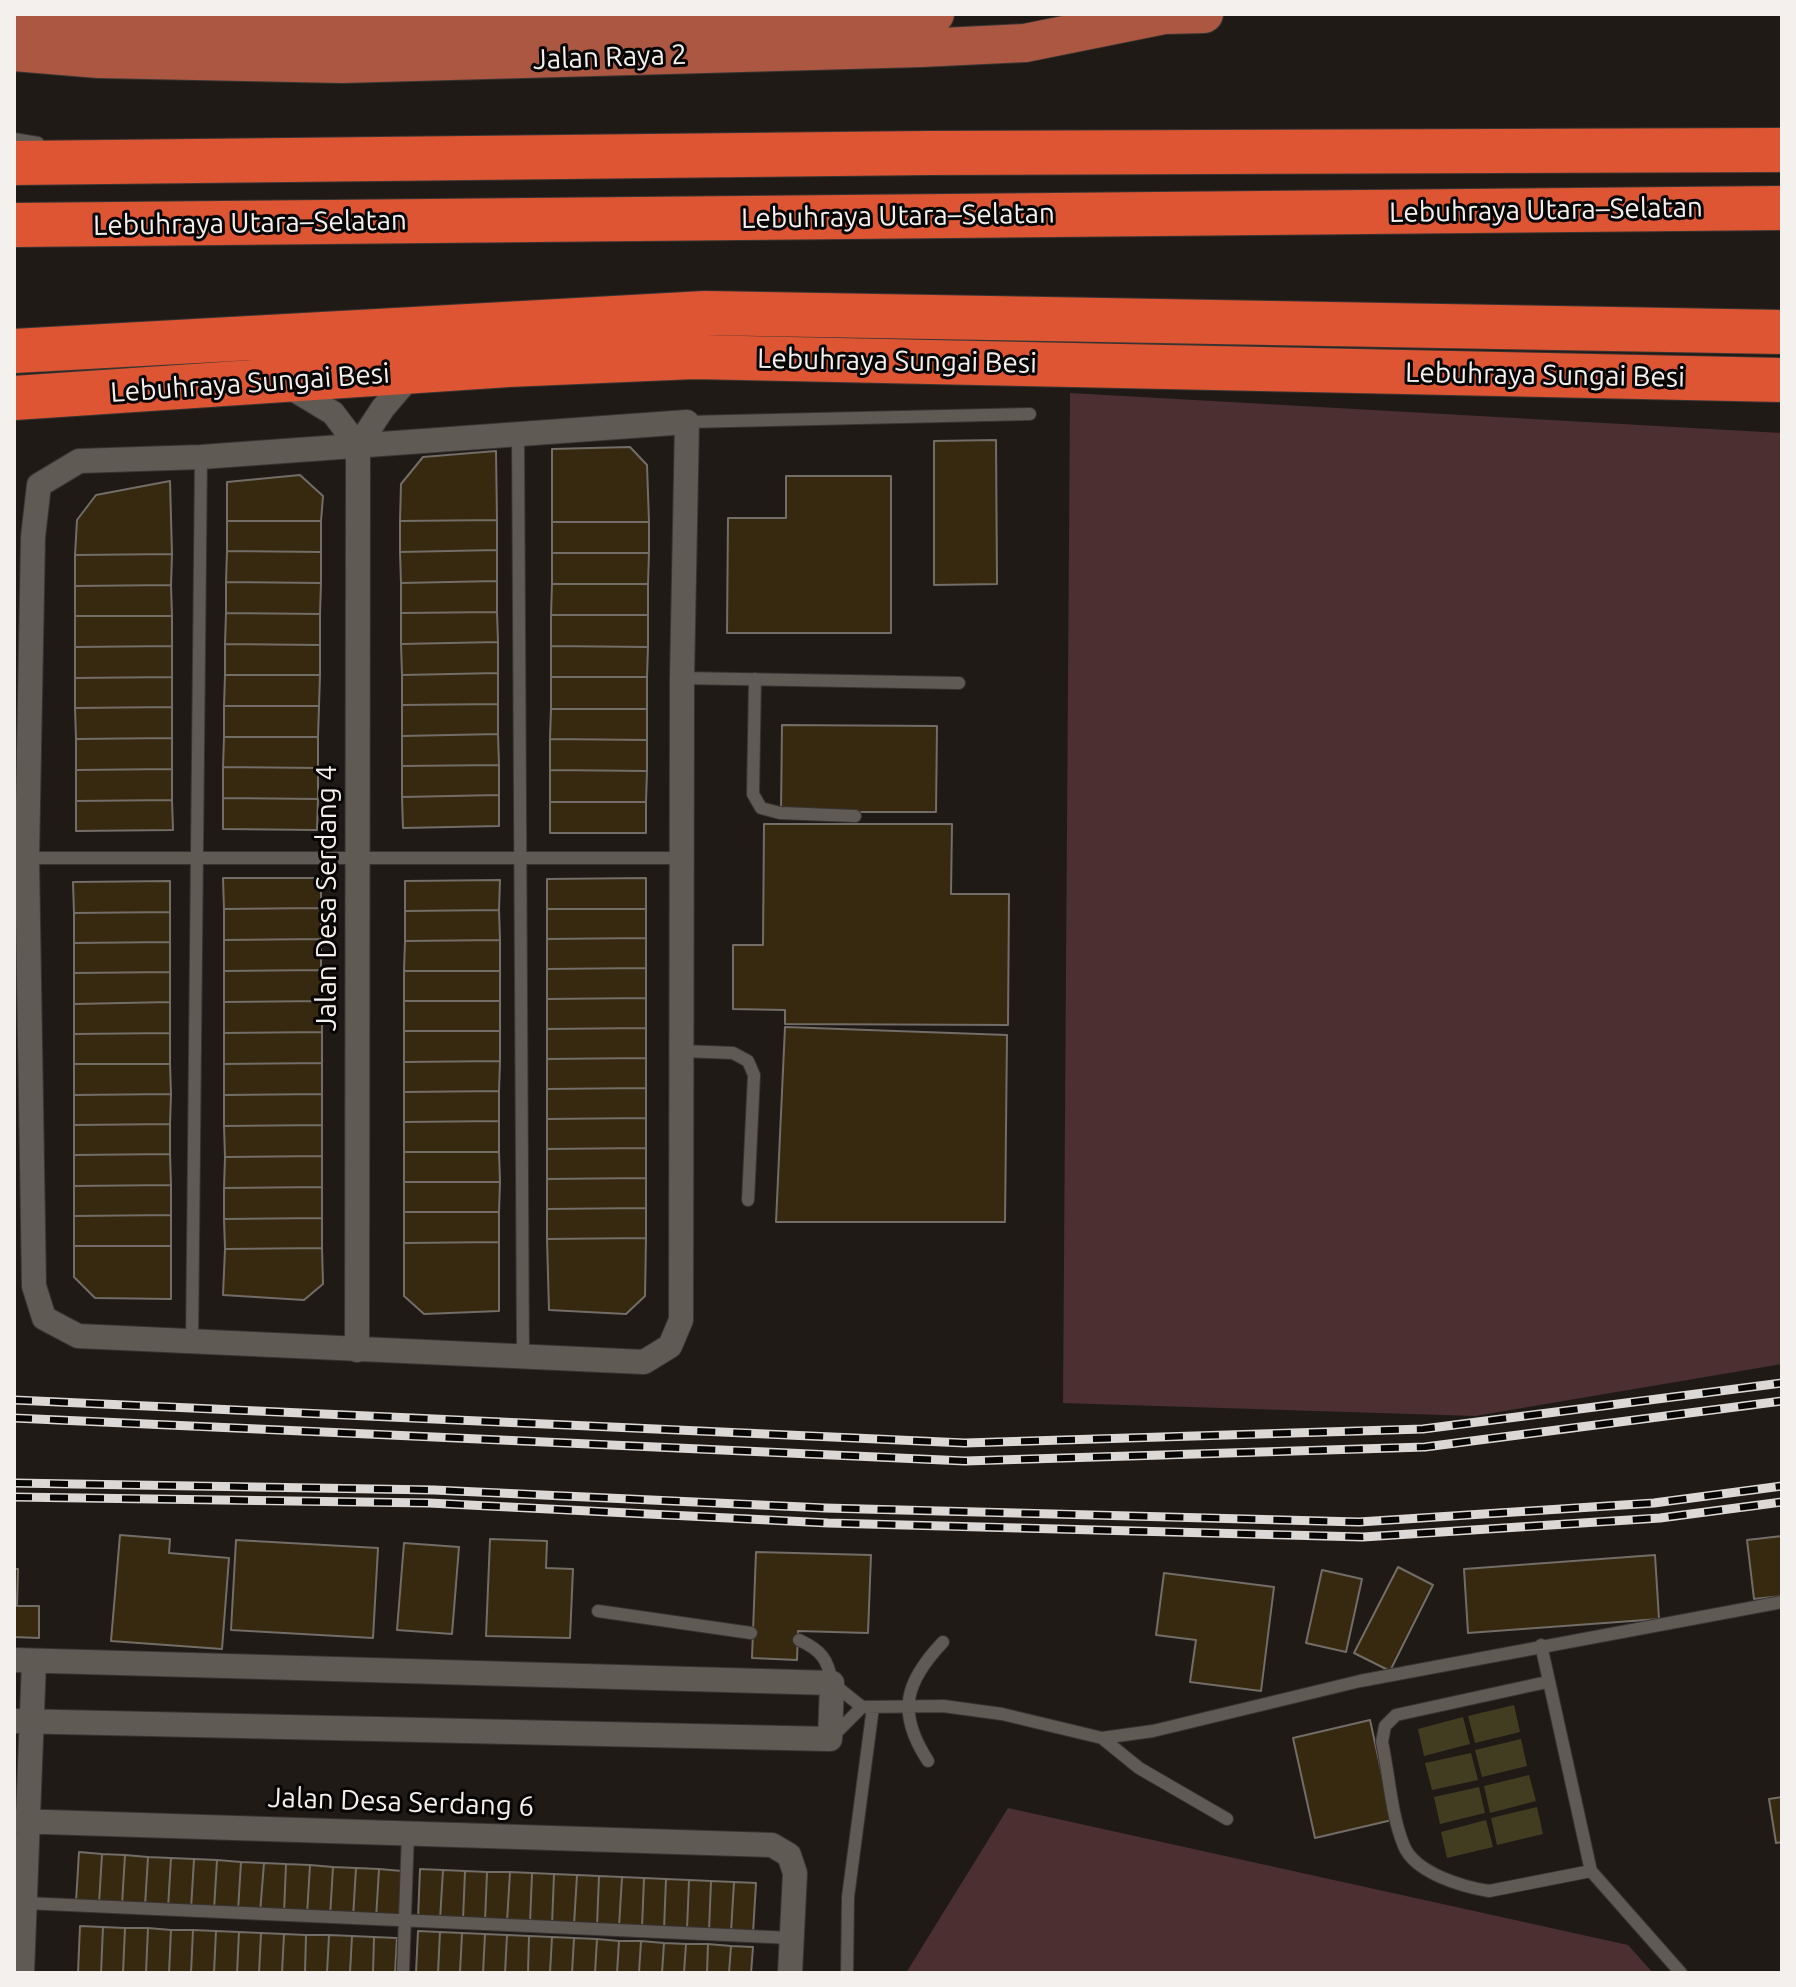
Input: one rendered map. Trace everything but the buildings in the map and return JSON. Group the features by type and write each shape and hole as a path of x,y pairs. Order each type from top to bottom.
{"highway":[{"name":"Lebuhraya Utara–Selatan","path":"14,163 927,153 1782,150"},
{"name":"Lebuhraya Utara–Selatan","path":"14,225 1782,208"},
{"name":"Lebuhraya Sungai Besi","path":"14,351 705,313 1782,332"},
{"name":"Lebuhraya Sungai Besi","path":"14,398 277,379 694,357 1782,380"}],"main road":[{"name":"Jalan Raya 2","path":"807,30 935,14"},
{"name":"Jalan Raya 2","path":"14,16 341,31 652,34 807,30 1025,43 1164,15 1204,14"},
{"name":"Jalan Raya 2","path":"14,52 193,63 342,64 652,34"}],"street":[{"path":"358,446 383,408 413,373"},
{"path":"277,379 333,413 358,446"},
{"path":"687,422 682,678 681,1320 670,1346 644,1362 78,1336 44,1318 34,1286 27,858 20,787 33,537 39,485 79,461 201,457 518,433 687,422"},
{"name":"Jalan Desa Serdang 4","path":"357,1350 358,446"},
{"path":"22,1973 25,1903 23,1827 23,1722 24,1661 832,1683 830,1739 23,1722"},
{"name":"Jalan Desa Serdang 6","path":"23,1827 408,1832 772,1845 789,1855 795,1873 792,1938"},
{"path":"790,1973 792,1938"}],"lane":[{"path":"14,139 135,162"},
{"path":"687,422 1030,414"},
{"path":"518,433 523,1357"},
{"path":"192,1343 201,457"},
{"path":"682,678 959,683"},
{"path":"755,679 753,794 761,808 780,813 855,816"},
{"path":"27,858 682,858"},
{"path":"683,1051 733,1053 748,1061 754,1075 748,1200"},
{"path":"830,1739 867,1707 909,1704 1002,1714 1102,1738 1153,1731 1360,1681 1782,1602"},
{"path":"598,1611 751,1633"},
{"path":"799,1640 819,1649 829,1665 832,1683 867,1707"},
{"path":"928,1761 914,1741 909,1704 912,1681 943,1642"},
{"path":"1541,1645 1591,1871 1681,1973"},
{"path":"1547,1682 1396,1715 1385,1726 1382,1742 1404,1846 1426,1869 1473,1888 1489,1891 1591,1871"},
{"path":"847,1973 848,1897 867,1707"},
{"path":"1102,1738 1139,1768 1227,1819"},
{"path":"403,1973 408,1832"},
{"path":"25,1903 792,1938"}],"shaded area":[{"path":"1070,393 1782,433 1782,1364 1475,1416 1063,1403"},
{"path":"1514,1705 1520,1732 1475,1743 1468,1716"},
{"path":"1463,1717 1470,1744 1424,1756 1418,1729"},
{"path":"1521,1739 1527,1766 1482,1777 1475,1750"},
{"path":"1471,1753 1478,1780 1432,1790 1425,1763"},
{"path":"1529,1775 1536,1801 1490,1813 1484,1786"},
{"path":"1479,1787 1485,1813 1440,1824 1434,1797"},
{"path":"1537,1807 1543,1834 1497,1845 1491,1818"},
{"path":"1008,1808 1628,1945 1653,1973 906,1973"},
{"path":"1486,1820 1493,1847 1447,1858 1441,1832"}],"railway":[{"path":"14,1400 965,1443 1423,1429 1782,1383"},
{"path":"14,1418 965,1461 1425,1447 1782,1401"},
{"path":"14,1483 434,1490 825,1508 1359,1522 1654,1503 1782,1486"},
{"path":"14,1497 429,1503 828,1523 1363,1537 1660,1518 1782,1502"}]}
